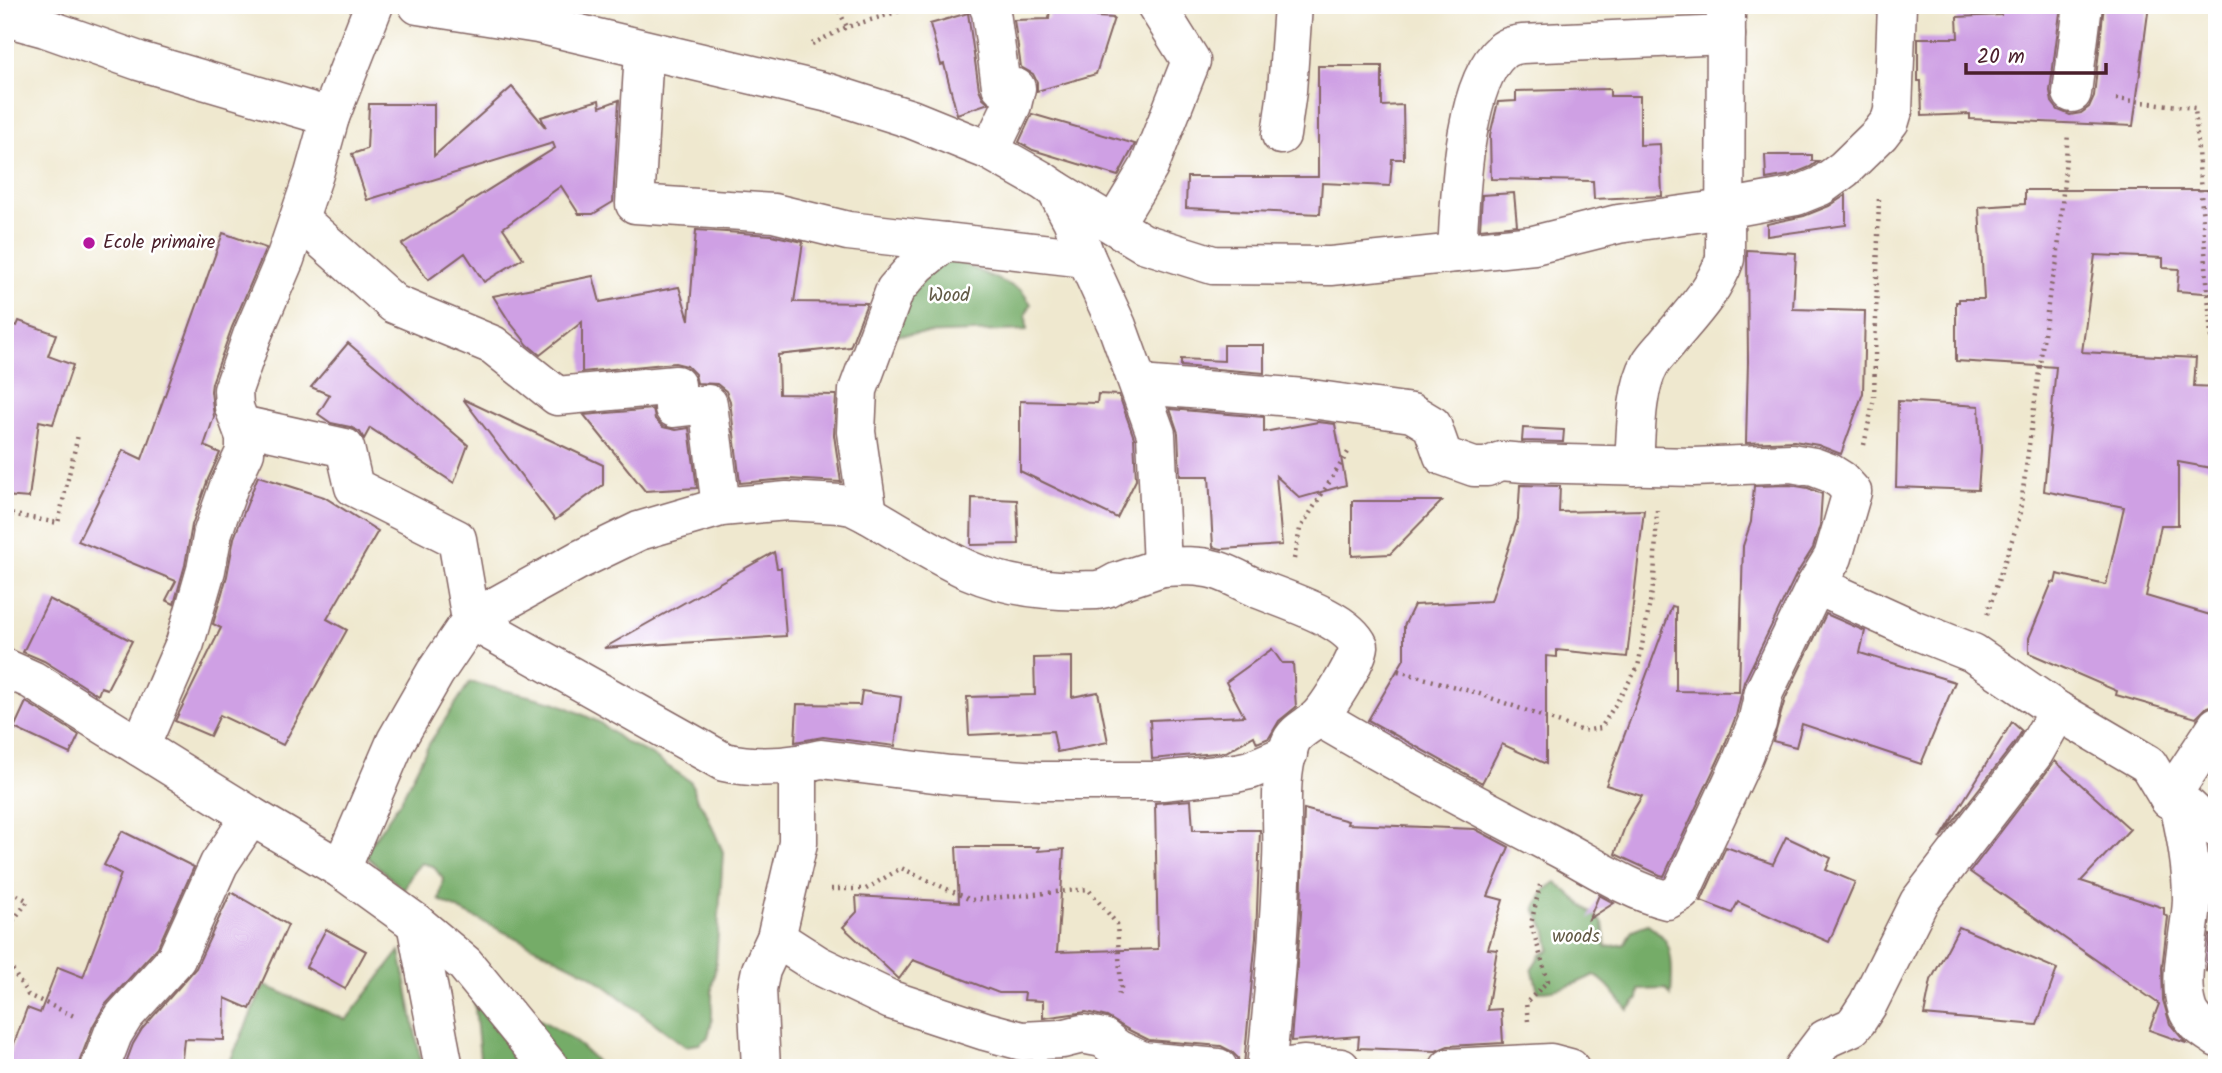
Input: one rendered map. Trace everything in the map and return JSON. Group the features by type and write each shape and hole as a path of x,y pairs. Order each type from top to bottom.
{"street":[{"path":"140,747 185,643 206,570 216,521 245,452 245,437 233,400 237,375 285,259 330,117 374,5"},
{"path":"418,5 538,24 829,93 911,119 990,151 1143,243 1213,265 1331,266 1534,245 1618,225 1725,209 1811,191 1844,169 1890,121 1893,111 1896,5"},
{"path":"988,5 1001,86 1014,92 1016,88 1012,105 990,151"},
{"path":"1114,225 1149,167 1191,61 1156,5"},
{"path":"1281,135 1293,5"},
{"path":"2072,93 2082,5"},
{"path":"5,17 139,61 330,117"},
{"path":"1457,253 1461,176 1468,127 1486,72 1503,49 1522,44 1726,20 1725,259 1706,298 1650,364 1639,402 1634,466"},
{"path":"644,50 635,204 774,213 848,231 1086,258"},
{"path":"1056,190 1072,220 1117,326 1156,434 1162,566"},
{"path":"299,219 394,304 493,345 557,396 676,385 674,408 708,404 721,507"},
{"path":"868,514 856,432 858,390 895,290 918,264 945,242"},
{"path":"1139,385 1304,398 1419,416 1432,425 1443,456 1474,467 1487,467 1501,461 1693,467 1791,463 1814,467 1841,480 1849,487 1852,497 1833,557 1816,585 1764,692 1757,723 1741,763 1681,892 1667,900 1550,844 1384,756 1319,717"},
{"path":"241,425 345,448 355,487 457,539 471,620"},
{"path":"341,869 396,741 435,673 471,620 579,560 639,531 721,507 787,501 841,504 868,514 969,570 1009,583 1040,588 1097,590 1162,566 1191,566 1217,570 1326,618 1347,631 1359,643 1357,659 1319,717 1296,734 1287,754 1283,781 1280,916 1266,1068"},
{"path":"1816,585 1973,653 2058,711 2148,764 2174,801 2190,854 2192,903 2185,961 2187,1008 2200,1026 2217,1038"},
{"path":"471,620 724,762 747,768 831,760 950,775 1039,781 1162,781 1250,770 1287,754"},
{"path":"5,668 32,680 341,869 416,923 465,964 550,1068"},
{"path":"1803,1068 1825,1039 1852,1027 1857,1021 1919,902 2034,753 2058,711"},
{"path":"2174,801 2217,726"},
{"path":"761,1068 757,989 761,970 776,938 799,843 799,764"},
{"path":"2174,801 2189,807 2207,825 2217,820"},
{"path":"106,1051 124,1016 176,959 219,864 251,816"},
{"path":"416,923 444,1068"},
{"path":"776,938 818,965 891,1000 985,1031 1022,1041 1062,1039 1082,1034 1103,1038 1117,1049 1143,1062 1218,1068"},
{"path":"1449,1068 1556,1063 1570,1068"},
{"path":"1280,1068 1303,1065 1341,1068"}],"path":[{"path":"836,5 847,27"},
{"path":"810,45 847,27 919,5"},
{"path":"1973,653 2019,519 2050,290 2057,262 2072,93 2194,108 2211,337 2217,338"},
{"path":"1852,497 1874,398 1880,134"},
{"path":"1286,601 1300,528 1378,408"},
{"path":"5,513 58,523 78,435"},
{"path":"1357,659 1477,693 1583,731 1601,728 1638,667 1654,580 1658,493 1634,466"},
{"path":"1531,1065 1526,1003 1548,981 1531,924 1550,844"},
{"path":"789,890 866,888 901,867 971,900 1088,889 1117,924 1121,988 1103,1038"},
{"path":"5,888 28,901 5,931"},
{"path":"5,958 28,995 106,1051"}],"green space":[{"name":"Wood","path":"955,260 1021,290 1031,304 1026,314 1027,330 892,335 895,312 934,262"},
{"path":"470,682 554,702 571,709 599,722 625,742 650,754 691,782 723,852 716,964 712,987 712,1021 708,1037 699,1044 685,1046 589,974 439,900 443,879 433,866 421,863 404,890 364,854 401,800 429,744"},
{"name":"woods","path":"1556,882 1603,923 1606,947 1625,944 1632,930 1648,924 1659,934 1670,952 1671,996 1666,989 1639,990 1638,999 1628,1010 1608,986 1594,975 1554,990 1538,991 1532,968 1540,955 1550,950 1547,932 1535,909 1545,890"},
{"path":"400,951 422,1068 227,1068 264,985 346,1020"},
{"path":"473,988 559,1030 602,1068 481,1068"}],"building":[{"path":"1050,5 1098,5 1097,17 1114,18 1096,74 1037,91 1033,74 1021,67 1014,20 1049,19"},
{"path":"2002,5 2061,5 2050,91 2052,102 2058,110 2070,115 2081,113 2089,107 2094,96 2104,5 2149,5 2133,126 1970,119 1970,114 1922,116 1921,81 1918,81 1918,38 1958,38 1957,17 2001,15"},
{"path":"968,13 979,89 989,103 957,114 930,24"},
{"path":"1318,66 1382,66 1382,106 1403,105 1404,159 1392,159 1390,186 1322,183 1320,214 1186,208 1187,177 1318,177"},
{"path":"512,87 546,128 541,117 599,100 600,107 619,100 613,202 593,214 579,214 561,186 503,228 523,258 484,282 465,253 428,280 402,244 555,148 553,143 367,200 352,154 367,149 369,104 434,104 434,156"},
{"path":"1610,89 1610,96 1640,96 1640,145 1660,144 1662,196 1594,199 1593,181 1491,179 1490,135 1498,102 1516,101 1516,91"},
{"path":"1032,114 1135,144 1118,176 1033,150 1019,142"},
{"path":"1765,155 1812,155 1812,161 1818,161 1790,175 1766,179"},
{"path":"2025,190 2217,190 2217,294 2177,291 2179,269 2163,268 2163,258 2095,255 2082,352 2196,358 2194,386 2217,387 2217,469 2178,462 2178,525 2161,525 2146,596 2217,617 2217,704 2207,707 2196,718 2116,695 2117,691 2029,653 2029,638 2057,574 2106,585 2124,507 2044,491 2056,367 1956,361 1956,302 1959,302 1959,299 1984,299 1979,207 2025,204"},
{"path":"1514,193 1517,225 1480,229 1482,195"},
{"path":"1846,195 1846,225 1767,236 1767,224 1804,216 1829,206"},
{"path":"696,230 771,235 803,242 794,302 867,303 850,347 778,355 779,394 836,395 834,435 841,482 788,479 740,483 730,401 726,391 717,384 697,383 695,374 687,366 675,363 582,372 582,322 540,355 528,345 493,296 593,276 600,302 679,287 689,320"},
{"path":"223,233 266,248 232,327 212,383 214,417 204,446 220,453 192,525 174,604 166,600 176,581 78,541 123,450 142,459"},
{"path":"1747,250 1796,253 1793,309 1865,311 1863,393 1841,454 1818,445 1794,441 1746,443"},
{"path":"19,321 56,334 48,356 73,365 53,424 39,421 29,498 5,496 5,322 17,326"},
{"path":"348,343 468,445 454,483 370,428 364,439 360,432 331,423 318,414 330,395 311,387"},
{"path":"1224,345 1264,345 1264,373 1181,366 1181,359 1224,361"},
{"path":"1098,394 1119,395 1134,438 1136,480 1117,518 1020,471 1020,401 1097,403"},
{"path":"463,399 603,465 603,485 555,520"},
{"path":"1898,401 1979,406 1981,451 1978,490 1896,487"},
{"path":"653,409 655,419 663,427 676,430 689,428 697,488 645,491 584,415"},
{"path":"1170,409 1264,417 1264,432 1318,422 1335,424 1346,485 1300,498 1276,476 1282,545 1222,549 1213,547 1209,476 1180,476 1178,433"},
{"path":"1523,428 1564,430 1563,442 1522,441"},
{"path":"258,476 324,497 378,531 327,619 347,630 283,745 220,715 210,736 175,721 221,628 213,624 227,576 234,538"},
{"path":"1520,485 1560,486 1559,512 1644,510 1627,657 1557,650 1557,657 1546,656 1546,764 1502,744 1482,783 1368,720 1404,659 1404,626 1414,605 1491,601 1518,519"},
{"path":"1790,485 1822,494 1820,525 1813,548 1796,575 1744,682 1736,716 1721,754 1664,876 1660,875 1615,854 1627,821 1642,796 1606,785 1672,606 1676,607 1676,691 1739,692 1743,546 1751,522 1754,486"},
{"path":"972,498 1017,500 1019,544 971,545"},
{"path":"1352,501 1442,501 1390,554 1352,556"},
{"path":"774,552 777,568 781,568 786,636 604,648"},
{"path":"49,599 132,641 107,689 101,687 98,695 44,661 23,652"},
{"path":"1826,614 1865,631 1860,653 1955,682 1921,764 1802,724 1796,747 1773,741 1785,699"},
{"path":"1272,649 1282,663 1293,663 1296,707 1279,721 1269,738 1257,743 1254,736 1226,752 1152,759 1150,720 1244,716 1226,682"},
{"path":"1072,657 1072,697 1098,692 1108,742 1057,752 1053,731 969,735 967,697 1035,695 1034,658"},
{"path":"862,691 901,697 895,746 823,737 795,742 797,704 860,705"},
{"path":"26,702 79,735 70,754 14,728"},
{"path":"2012,722 2022,731 2016,741 1940,839"},
{"path":"2055,761 2130,829 2081,881 2164,908 2164,915 2168,917 2162,968 2163,1000 2170,1024 2186,1043 2149,1030 2159,1004 1970,872"},
{"path":"1191,800 1193,830 1260,830 1256,937 1244,1065 1239,1065 1238,1058 1221,1046 1149,1040 1107,1017 1086,1012 1043,1018 1043,1001 1024,1000 1025,993 999,993 913,960 899,979 843,927 857,912 856,896 959,902 956,847 1039,847 1038,851 1064,849 1057,952 1158,949 1155,803"},
{"path":"1304,809 1348,821 1347,824 1475,829 1509,847 1488,896 1503,900 1488,949 1497,950 1487,1010 1501,1009 1503,1043 1448,1046 1436,1051 1358,1048 1359,1036 1291,1041 1301,914"},
{"path":"122,831 194,867 158,947 105,1005 93,1026 79,1068 5,1068 27,1008 40,1013 58,967 83,977 121,874 104,865"},
{"path":"1786,837 1831,858 1826,870 1855,882 1829,942 1738,902 1732,913 1701,901 1726,847 1773,864"},
{"path":"231,892 288,925 250,1009 225,998 224,1040 184,1039 181,1068 124,1068 142,1029 196,968"},
{"path":"1599,895 1614,903 1589,919"},
{"path":"1959,927 2057,969 2037,1025 1924,1015 1931,980"},
{"path":"326,929 366,951 345,989 306,967"},
{"path":"2210,935 2217,938 2217,948 2206,972"}],"place":[{"name":"Ecole primaire","path":"89,243"}]}
